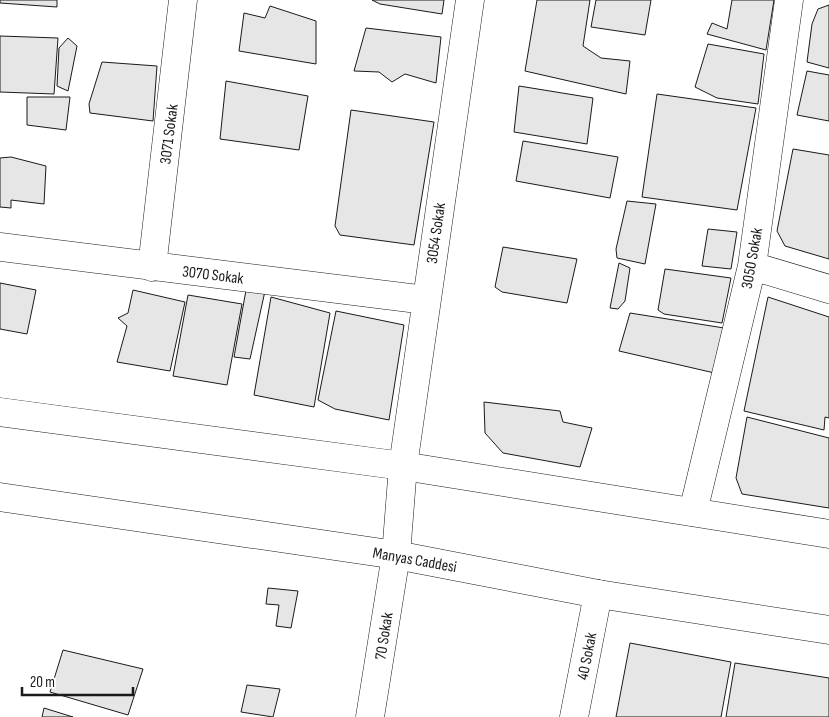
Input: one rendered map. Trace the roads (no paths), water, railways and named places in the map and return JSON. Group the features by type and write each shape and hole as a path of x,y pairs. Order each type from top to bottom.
{"street":[{"name":"3071 Sokak","path":"152,267 183,0"},
{"name":"3054 Sokak","path":"403,466 470,0"},
{"name":"3050 Sokak","path":"694,512 752,266 789,0"},
{"name":"3070 Sokak","path":"0,247 426,300"},
{"path":"752,266 829,290"},
{"path":"0,412 403,466 829,534"},
{"name":"70 Sokak","path":"370,717 396,555 403,466"},
{"name":"Manyas Caddesi","path":"0,497 396,555 598,594 829,630"},
{"name":"40 Sokak","path":"574,717 598,594"}]}
